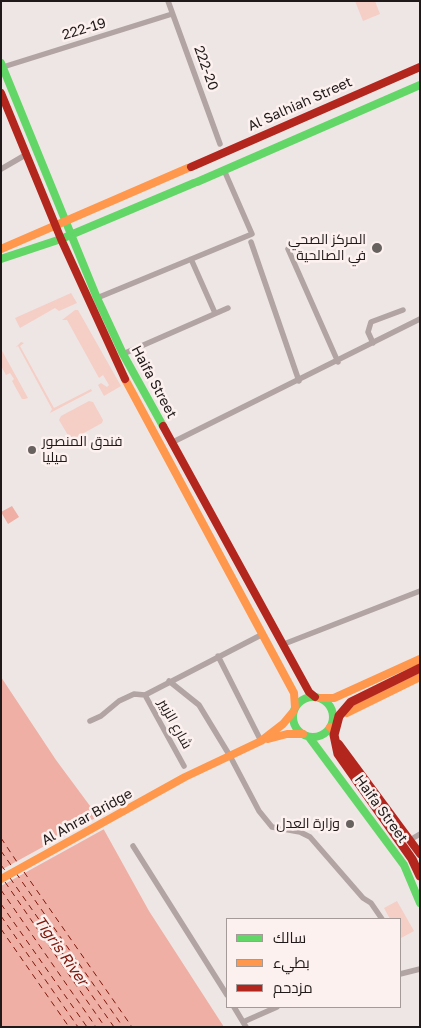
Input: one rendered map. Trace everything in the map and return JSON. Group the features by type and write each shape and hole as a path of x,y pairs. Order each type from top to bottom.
{"main road":[{"name":"Haifa Street","path":"2,65 97,298 123,354 309,692 318,698"},
{"name":"Al Salhiah Street","path":"1,249 420,67"},
{"path":"394,78 400,94"},
{"path":"1,259 71,235 420,85"},
{"name":"Haifa Street","path":"1,93 55,226 114,359 294,693 294,710"},
{"path":"260,741 283,724 303,699 334,698 420,659"},
{"path":"420,668 351,702 339,716 334,735 338,754 412,859 420,876"},
{"path":"347,713 420,677"},
{"path":"260,741 286,734 321,735 331,727 334,713 330,707 318,698"},
{"path":"294,710 294,725 306,736"},
{"name":"Haifa Street","path":"306,736 342,779 404,865 420,903"},
{"name":"Al Ahrar Bridge","path":"1,879 185,777 260,741"},
{"name":"Haifa Street","path":"339,744 420,854"},
{"path":"342,779 342,774 346,768 356,768"}],"street":[{"name":"222-20","path":"168,1 220,144"},
{"name":"222-19","path":"2,65 172,14"},
{"path":"215,156 220,144 232,149"},
{"path":"1,169 26,154"},
{"path":"97,298 252,234 224,170"},
{"path":"251,242 299,381"},
{"path":"288,249 338,362"},
{"path":"191,259 215,313"},
{"path":"123,354 228,308"},
{"path":"373,343 368,332 371,322 403,310"},
{"path":"171,443 338,362 420,319"},
{"path":"284,644 420,591"},
{"path":"90,721 101,716 119,701 134,694 145,695 263,634"},
{"path":"218,656 260,741"},
{"path":"170,681 199,705 260,811 272,827 300,832 310,837 364,898 371,903 381,918"},
{"name":"شارع الزبير","path":"145,695 184,766"},
{"path":"410,840 420,834"},
{"path":"133,846 226,993"},
{"path":"401,974 420,969"},
{"path":"235,1008 245,1024 275,1008"}],"shaded area":[{"path":"355,1 375,1 380,14 363,21"},
{"path":"71,293 77,303 59,311 55,308 20,328 15,318"},
{"path":"75,310 78,310 121,386 104,396 98,385 101,383 107,387 109,385 103,375 99,378 67,320 62,320"},
{"path":"21,342 24,343 20,346 54,408 91,389 92,391 50,413 52,409 18,346 15,348"},
{"path":"1,349 28,398 22,399 12,381 14,379 10,373 6,375 1,366"},
{"path":"89,401 93,402 103,420 102,423 73,439 69,437 59,420 61,416"},
{"path":"397,901 414,931 401,938 401,918 389,918 384,908"}],"water":[{"path":"12,506 19,517 8,524 1,512"},
{"name":"Tigris River","path":"1,677 56,760 93,810 149,911 224,1027 1,1027"}],"pier":[{"path":"99,816 106,828 1,886 1,870"}],"ferry route":[{"path":"1,838 19,865"},
{"path":"1,851 13,868"},
{"path":"1,865 7,873"},
{"path":"24,872 132,1027"},
{"path":"16,873 123,1027"},
{"path":"10,878 114,1027"},
{"path":"5,882 105,1027"},
{"path":"1,890 96,1027"},
{"path":"1,904 87,1027"},
{"path":"1,916 78,1027"},
{"path":"1,929 69,1027"}],"traffic: fast":[{"path":"1,63 97,298 123,354 163,426"},
{"path":"197,182 420,85"},
{"path":"1,259 61,239 194,183"},
{"path":"309,697 317,697 324,700 330,706 333,717 330,728 324,734 317,737 309,737 302,734 296,728 293,721 293,713 296,706 302,700 309,697"},
{"path":"309,737 404,865 420,903"}],"traffic: slow":[{"path":"1,249 188,168"},
{"path":"125,379 294,693 295,707"},
{"path":"321,698 334,698 420,659"},
{"path":"347,713 420,677"},
{"path":"1,879 185,777 261,741 283,724 293,712"},
{"path":"268,739 287,734 303,734"}],"traffic: jam":[{"path":"191,167 420,67"},
{"path":"1,93 61,239 125,379"},
{"path":"163,426 309,692 315,697"},
{"path":"420,668 351,702 339,716 334,735 338,754 412,859 420,876"},
{"path":"339,744 420,854"}],"place":[{"name":"المركز الصحي في الصالحية","path":"377,248"},
{"name":"فندق المنصور ميليا","path":"32,450"},
{"name":"وزارة العدل","path":"350,824"}]}
